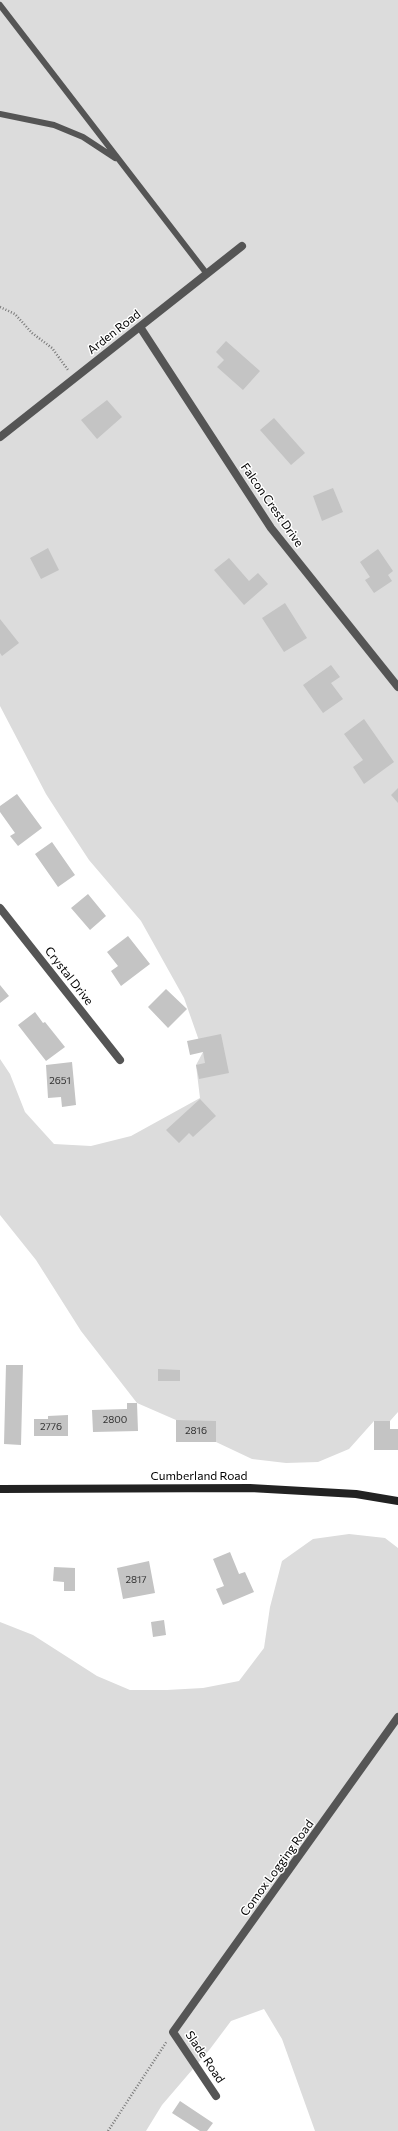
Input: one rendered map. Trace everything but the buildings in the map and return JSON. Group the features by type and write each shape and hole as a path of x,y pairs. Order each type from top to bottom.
{"street":[{"name":"Arden Road","path":"0,437 242,246"},
{"name":"Falcon Crest Drive","path":"140,327 271,528 398,687"},
{"name":"Crystal Drive","path":"0,908 120,1060"},
{"name":"Cumberland Road","path":"0,1489 250,1488 356,1494 398,1501"},
{"name":"Comox Logging Road","path":"173,2032 398,1717"},
{"name":"Slade Road","path":"173,2032 216,2096"}],"lane":[{"path":"0,5 207,274"},
{"path":"0,114 54,125 83,137 120,161"}],"path":[{"path":"0,307 15,314 32,333 52,348 74,379"},
{"path":"108,2131 173,2032"}],"shaded area":[{"path":"0,0 398,0 398,1412 390,1421 374,1421 349,1449 318,1462 286,1463 252,1459 216,1442 176,1420 137,1403 81,1331 36,1260 0,1215 0,1059 10,1074 25,1112 54,1144 91,1146 131,1136 200,1098 196,1065 203,1052 184,998 141,921 89,860 66,825 46,794 0,706"},
{"path":"349,1534 385,1538 398,1548 398,2131 315,2131 282,2039 264,2009 231,2021 210,2049 162,2105 146,2131 0,2131 0,1622 33,1635 97,1676 130,1690 203,1688 239,1681 264,1648 270,1607 282,1561 313,1539"}]}
